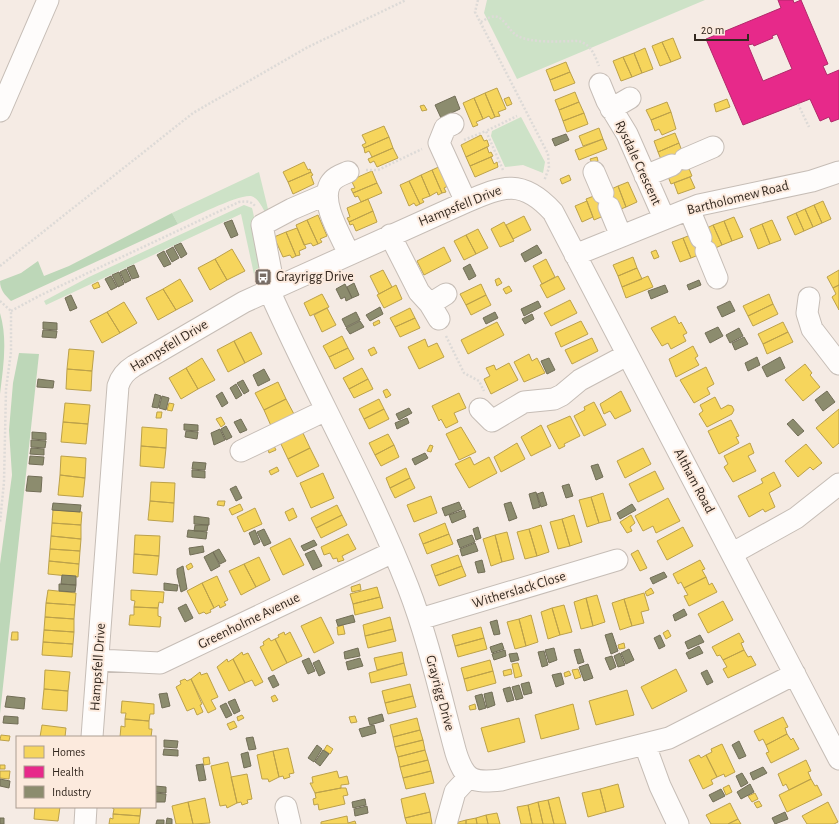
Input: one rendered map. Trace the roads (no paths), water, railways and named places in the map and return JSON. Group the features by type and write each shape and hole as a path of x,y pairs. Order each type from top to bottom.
{"street":[{"path":"0,111 48,0"},
{"name":"Rysdale Crescent","path":"600,84 612,109 627,134 664,218"},
{"name":"Rysdale Crescent","path":"612,109 630,98"},
{"path":"453,124 444,128 439,143 466,202"},
{"path":"645,176 713,147"},
{"path":"348,172 333,180 327,194 329,210 349,254"},
{"path":"594,172 621,236"},
{"name":"Bartholomew Road","path":"574,256 689,209 728,198 838,176"},
{"name":"Hampsfell Drive","path":"92,736 118,386 120,378 126,371 134,366 244,302 390,235 493,190 506,187 540,199"},
{"path":"269,290 272,272 262,225 327,194"},
{"name":"Altham Road","path":"540,199 552,212 733,553 839,759"},
{"path":"689,209 717,278"},
{"path":"390,235 419,292 438,306"},
{"name":"Grayrigg Drive","path":"269,290 393,552 420,619 456,753 460,766 468,778"},
{"path":"809,298 807,313 812,329 839,364"},
{"path":"489,423 524,402 558,397 580,380 627,355"},
{"path":"240,451 326,410"},
{"path":"733,553 796,518 839,484"},
{"name":"Greenholme Avenue","path":"98,660 160,663 393,552"},
{"name":"Witherslack Close","path":"420,619 617,560"},
{"path":"446,824 455,792 468,778 482,782 501,780 669,738 795,674"},
{"path":"645,745 660,786 678,824"},
{"path":"85,824 86,808"}],"place":[{"name":"Grayrigg Drive","path":"263,277"}]}
